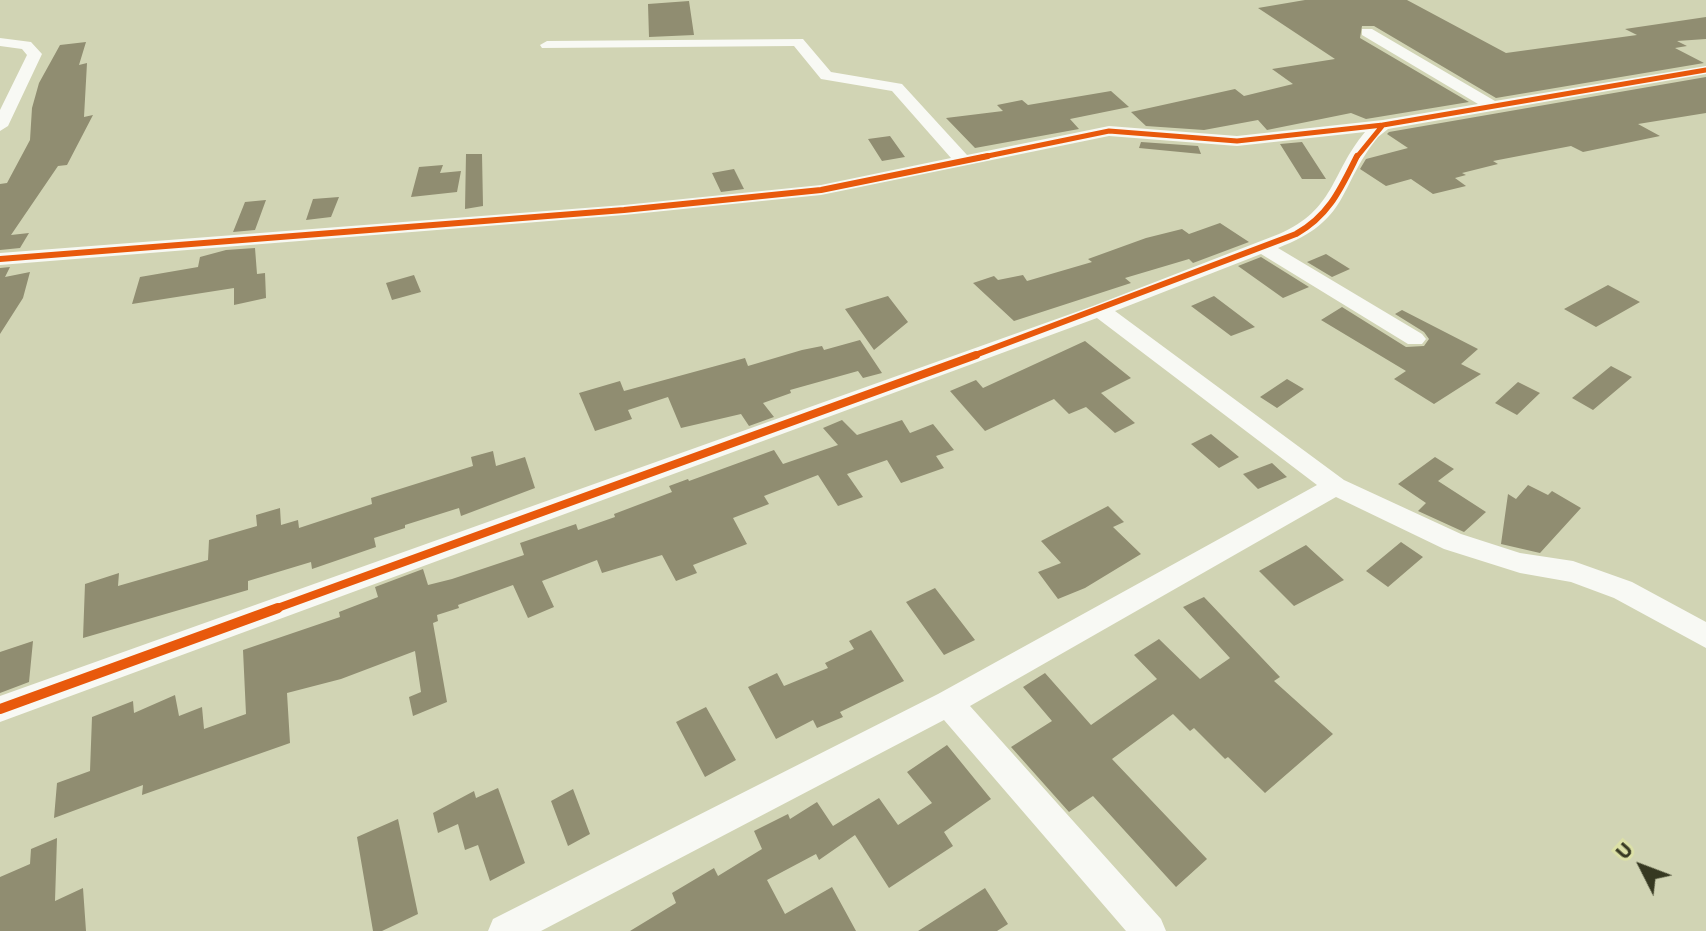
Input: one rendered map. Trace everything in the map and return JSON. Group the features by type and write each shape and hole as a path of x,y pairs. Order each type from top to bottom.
{"street":[{"path":"1367,32 1494,107"},
{"path":"547,45 794,41 802,44 826,76 897,87 964,162"},
{"path":"0,42 26,45 35,54 0,126"},
{"path":"0,259 624,210 821,190 1109,131 1237,141 1383,125 1706,70"},
{"path":"0,709 1100,310 1263,247 1322,217 1345,184 1371,134 1383,125"},
{"path":"1263,247 1415,339"},
{"path":"1100,310 1335,486 1453,542 1520,563 1573,572 1623,590 1706,636"},
{"path":"505,931 948,703 1335,486"},
{"path":"948,703 1149,931"}],"building":[{"path":"1305,0 1407,0 1506,53 1637,35 1625,29 1706,17 1706,39 1677,41 1687,46 1675,48 1704,63 1496,98 1374,26 1362,26 1360,38 1469,102 1366,119 1351,113 1267,130 1258,120 1204,130 1146,126 1131,112 1235,89 1244,96 1293,84 1272,69 1335,59 1258,8"},
{"path":"689,1 694,35 649,37 648,4"},
{"path":"86,42 79,65 87,63 84,117 93,115 67,165 58,166 11,235 29,233 20,248 0,250 0,184 7,183 30,140 32,108 39,83 60,45"},
{"path":"1706,77 1706,113 1638,124 1660,136 1583,152 1571,146 1493,161 1498,164 1462,173 1466,175 1455,178 1466,186 1433,194 1411,179 1386,186 1360,169 1366,159 1408,148 1387,134 1389,132"},
{"path":"1111,91 1129,107 1070,119 1079,129 975,148 946,118 1003,111 997,105 1022,100 1028,105"},
{"path":"890,136 905,157 882,161 868,139"},
{"path":"1141,142 1198,146 1201,154 1139,148"},
{"path":"1302,142 1326,179 1302,179 1280,144"},
{"path":"466,154 482,154 483,206 465,209"},
{"path":"443,165 440,173 461,171 457,192 411,197 419,167"},
{"path":"734,169 744,189 721,192 712,173"},
{"path":"339,197 331,217 306,220 313,199"},
{"path":"266,200 255,230 233,232 245,202"},
{"path":"1220,223 1249,242 1193,263 1189,259 1125,278 1131,283 1014,321 973,283 994,276 998,280 1023,275 1027,281 1092,262 1088,259 1146,238 1182,229 1189,234"},
{"path":"255,248 257,274 265,273 266,298 234,305 234,288 132,304 140,277 198,267 200,257 226,250"},
{"path":"1326,254 1350,269 1332,277 1307,262"},
{"path":"1261,257 1309,287 1283,298 1238,266"},
{"path":"10,267 5,277 30,272 23,298 0,334 0,268"},
{"path":"414,275 421,292 392,300 386,283"},
{"path":"1608,285 1640,302 1596,327 1564,309"},
{"path":"888,296 908,322 874,350 845,309"},
{"path":"1214,296 1255,327 1231,336 1191,306"},
{"path":"1342,307 1406,347 1424,346 1429,339 1424,332 1395,314 1402,310 1478,349 1461,364 1481,374 1434,404 1394,379 1406,371 1321,320"},
{"path":"860,340 882,373 863,378 858,371 790,390 791,393 763,403 774,417 749,426 741,414 681,428 668,397 628,410 632,419 595,431 579,393 620,381 624,391 745,358 748,366 802,350 822,346 824,350"},
{"path":"1085,341 1131,378 1101,393 1135,423 1115,433 1086,407 1069,414 1054,399 985,431 950,391 976,380 983,388"},
{"path":"1611,366 1632,377 1593,410 1572,398"},
{"path":"1287,379 1304,389 1277,408 1260,397"},
{"path":"1518,382 1540,393 1517,415 1495,403"},
{"path":"842,420 857,435 902,420 910,433 933,424 954,450 936,456 944,468 901,483 887,460 847,474 863,497 838,506 818,475 764,496 769,504 733,518 747,544 693,565 697,573 676,581 662,555 602,573 597,560 542,581 554,607 528,618 513,585 458,605 459,608 437,615 438,621 433,623 447,702 413,716 409,697 421,692 415,651 341,679 287,693 290,743 142,795 143,785 54,818 57,783 90,771 92,717 133,701 134,713 175,695 179,716 202,707 204,729 246,714 243,650 340,617 339,612 378,597 375,587 423,569 428,585 452,579 524,555 520,543 576,524 578,530 615,517 614,514 672,492 669,486 688,479 774,450 783,464 838,445 823,428"},
{"path":"1211,434 1239,457 1219,468 1191,444"},
{"path":"493,451 496,466 525,457 535,488 461,516 459,508 405,525 405,528 374,538 376,547 312,569 311,562 248,581 248,590 83,638 85,584 119,573 118,586 208,560 209,540 257,526 256,515 280,508 281,525 298,520 299,528 372,504 371,498 473,466 471,457"},
{"path":"1435,457 1454,469 1438,481 1486,512 1464,532 1418,511 1426,503 1398,484"},
{"path":"1272,463 1287,477 1258,489 1243,474"},
{"path":"1528,485 1548,495 1552,491 1581,508 1540,553 1501,544 1508,494 1516,499"},
{"path":"1108,506 1124,522 1113,527 1141,554 1085,588 1058,599 1038,572 1061,563 1041,541"},
{"path":"1401,542 1423,557 1388,587 1366,571"},
{"path":"1306,545 1344,580 1294,606 1259,571"},
{"path":"935,588 975,640 944,655 906,602"},
{"path":"1204,597 1280,677 1274,681 1333,734 1265,793 1228,757 1225,759 1194,728 1190,731 1173,714 1112,759 1207,859 1176,887 1093,796 1069,812 1011,747 1052,721 1023,687 1045,673 1091,725 1157,679 1134,655 1159,639 1200,679 1230,658 1183,607"},
{"path":"871,630 904,681 840,712 843,717 817,728 813,720 776,739 748,687 777,673 784,686 828,668 825,663 854,649 849,641"},
{"path":"33,641 29,682 0,693 0,652"},
{"path":"706,707 736,760 705,777 676,722"},
{"path":"947,745 991,799 944,832 953,846 889,888 855,835 819,860 816,854 767,880 785,914 832,887 856,931 630,931 676,903 672,893 714,868 718,876 762,849 754,831 788,814 790,819 817,802 833,826 879,798 898,825 932,803 907,772"},
{"path":"498,788 525,863 490,881 478,845 465,850 458,824 438,833 433,813 474,791 476,798"},
{"path":"573,789 590,834 568,846 551,801"},
{"path":"398,819 418,914 382,931 373,931 357,837"},
{"path":"57,838 55,901 83,888 86,931 0,931 0,877 30,864 31,849"},
{"path":"985,888 1008,924 997,931 918,931"}],"cycle path":[{"path":"0,709 1100,310 1285,238 1314,223 1331,206 1364,144 1383,125 1706,70"},
{"path":"0,259 624,210 821,190 1109,131 1237,141 1383,125"}]}
